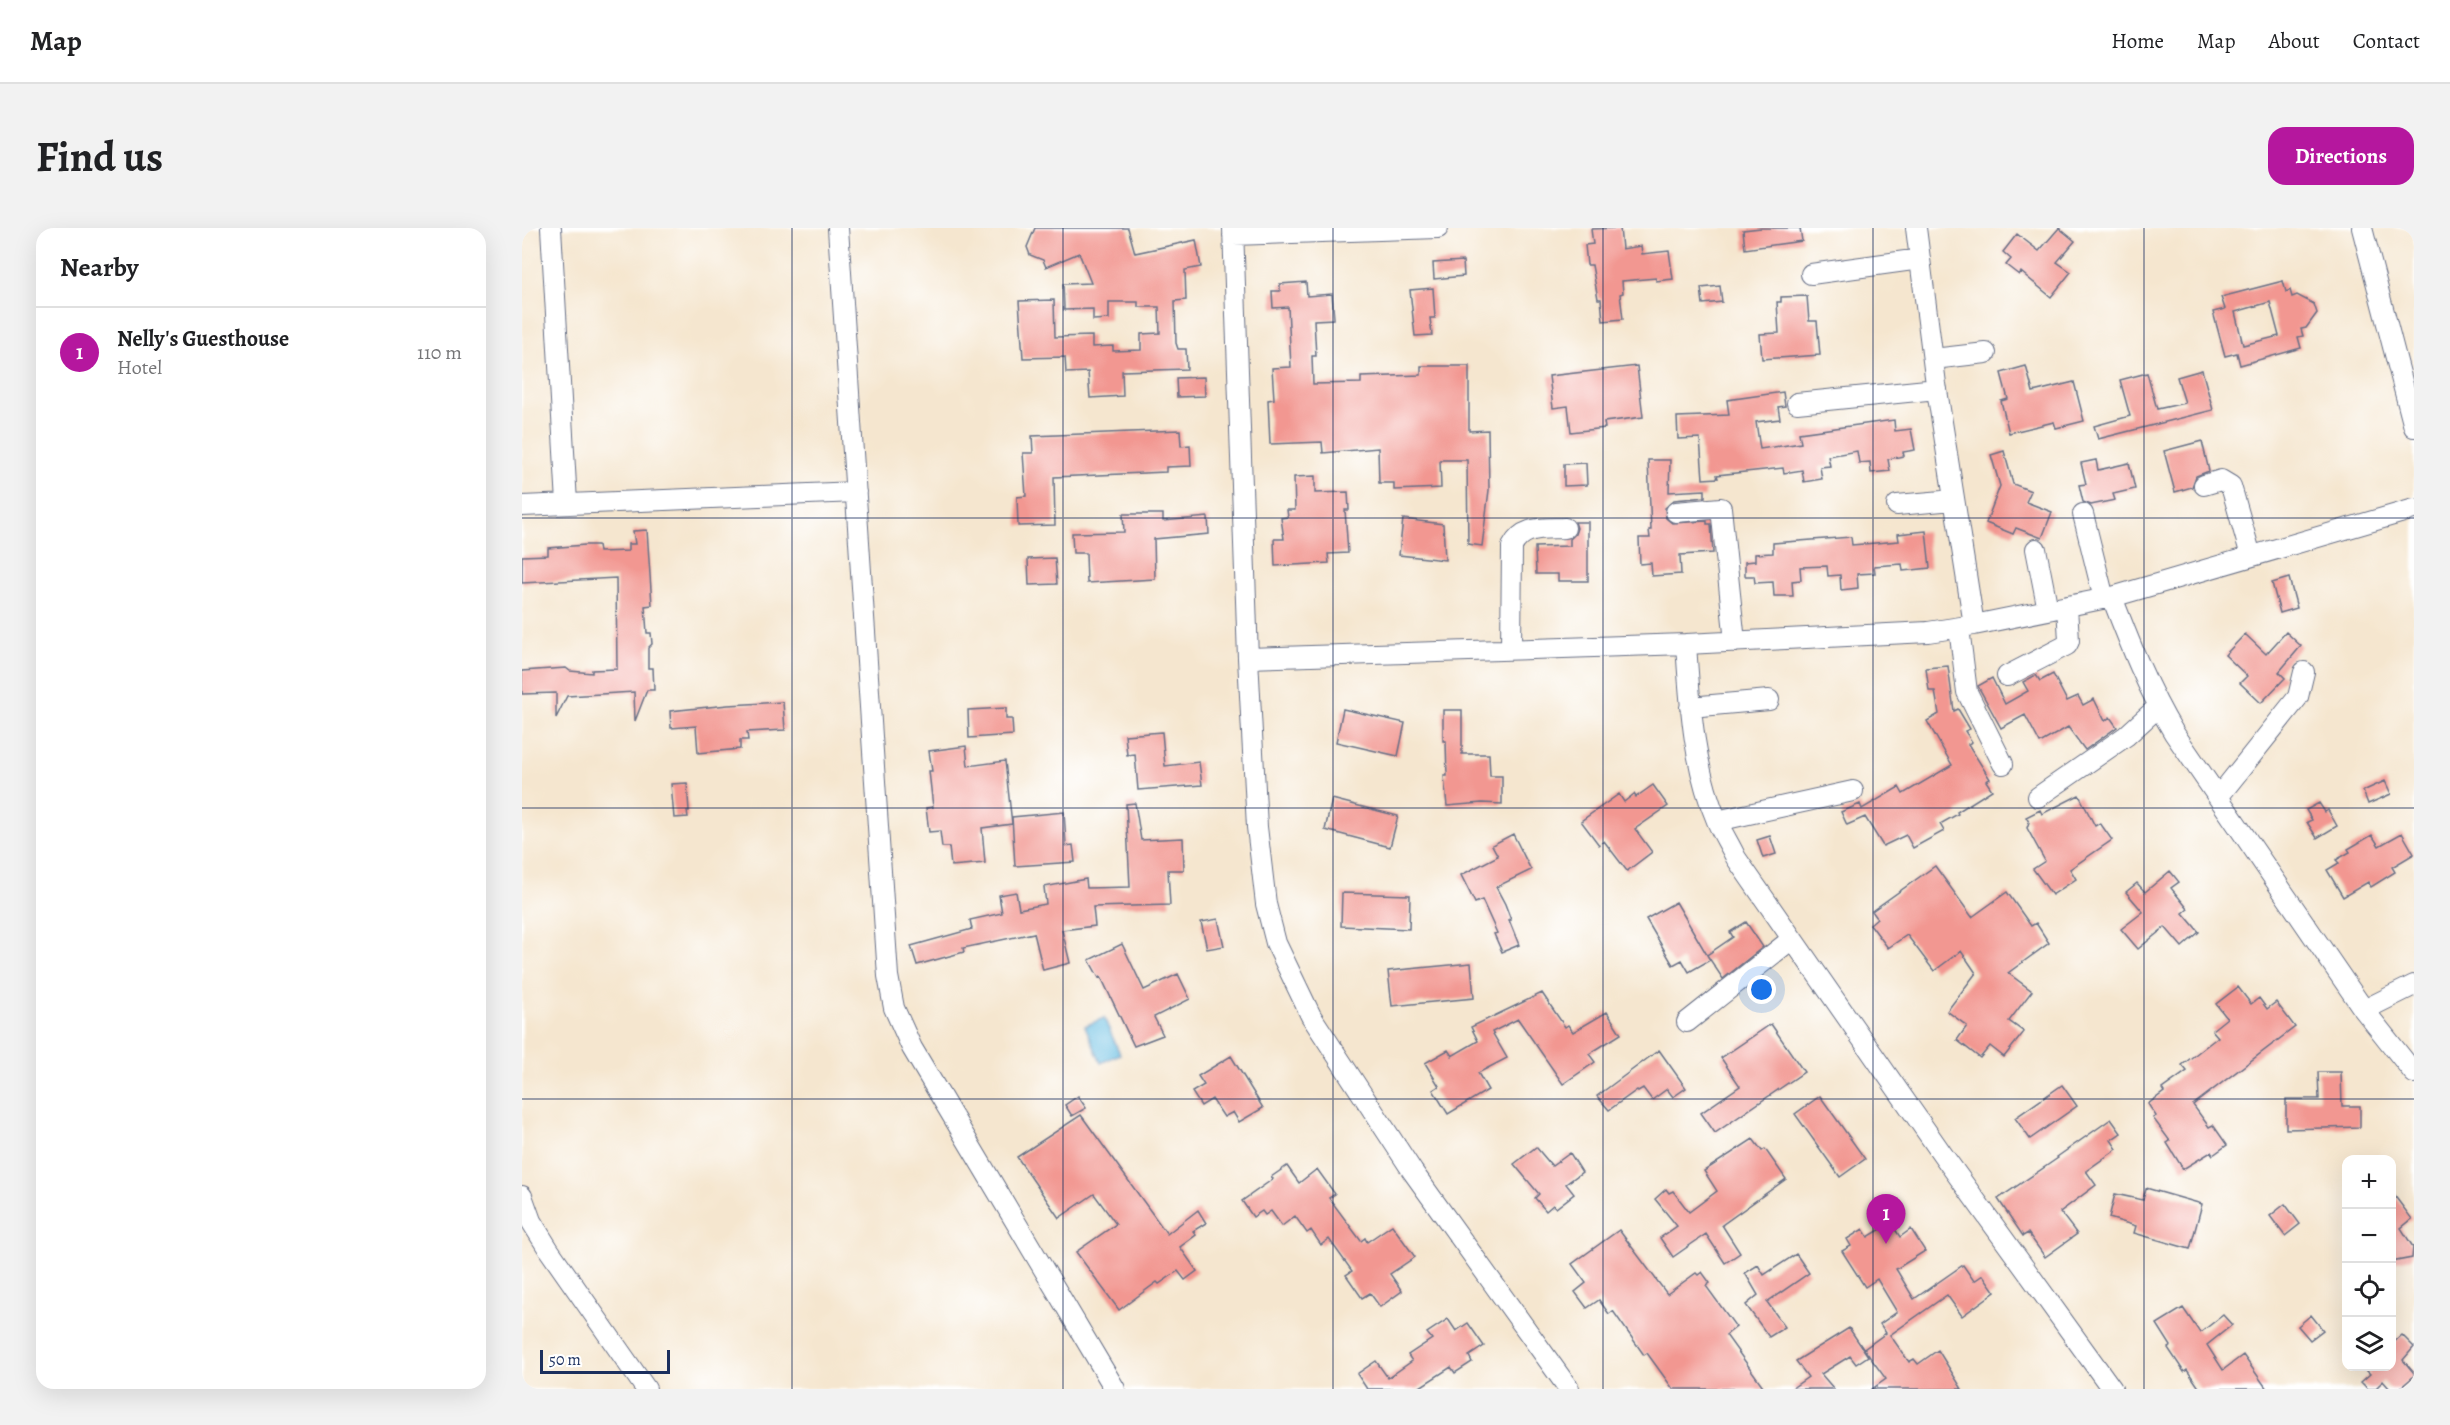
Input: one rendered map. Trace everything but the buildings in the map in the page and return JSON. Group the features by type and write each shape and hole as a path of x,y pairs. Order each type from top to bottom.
{"street":[{"path":"551,228 567,503"},
{"path":"838,228 888,976 894,1008 912,1048 1115,1389"},
{"path":"1438,228 1233,231 1248,658 1257,827 1266,904 1276,943 1311,1016 1413,1172 1569,1389"},
{"path":"1916,228 1954,500 1967,627 1967,692 2003,764"},
{"path":"2362,228 2414,427"},
{"path":"1811,274 1920,259"},
{"path":"1933,358 1986,353"},
{"path":"1797,403 1937,389"},
{"path":"2204,485 2221,480 2231,486 2252,556"},
{"path":"522,506 856,492"},
{"path":"1896,505 1954,500"},
{"path":"1676,512 1721,508 1735,642"},
{"path":"1248,658 1735,642 1898,634 1967,627 2108,598 2414,509"},
{"path":"2083,513 2108,598 2158,707 2364,1010 2414,1073"},
{"path":"1511,649 1512,547 1518,536 1528,530 1565,528"},
{"path":"2007,676 2067,645 2069,641 2036,549"},
{"path":"1686,644 1690,707 1700,769 1717,821 1736,858 2112,1389"},
{"path":"2219,796 2298,697 2304,672"},
{"path":"1690,707 1769,700"},
{"path":"2038,797 2126,736 2158,707"},
{"path":"1717,821 1853,791"},
{"path":"1687,1022 1792,939"},
{"path":"2364,1010 2414,985"},
{"path":"522,1196 531,1221 549,1250 646,1389"}],"water":[{"path":"1104,1018 1120,1054 1101,1063 1085,1026"}],"place":[{"name":"Nelly's Guesthouse","path":"1886,1244"}]}
